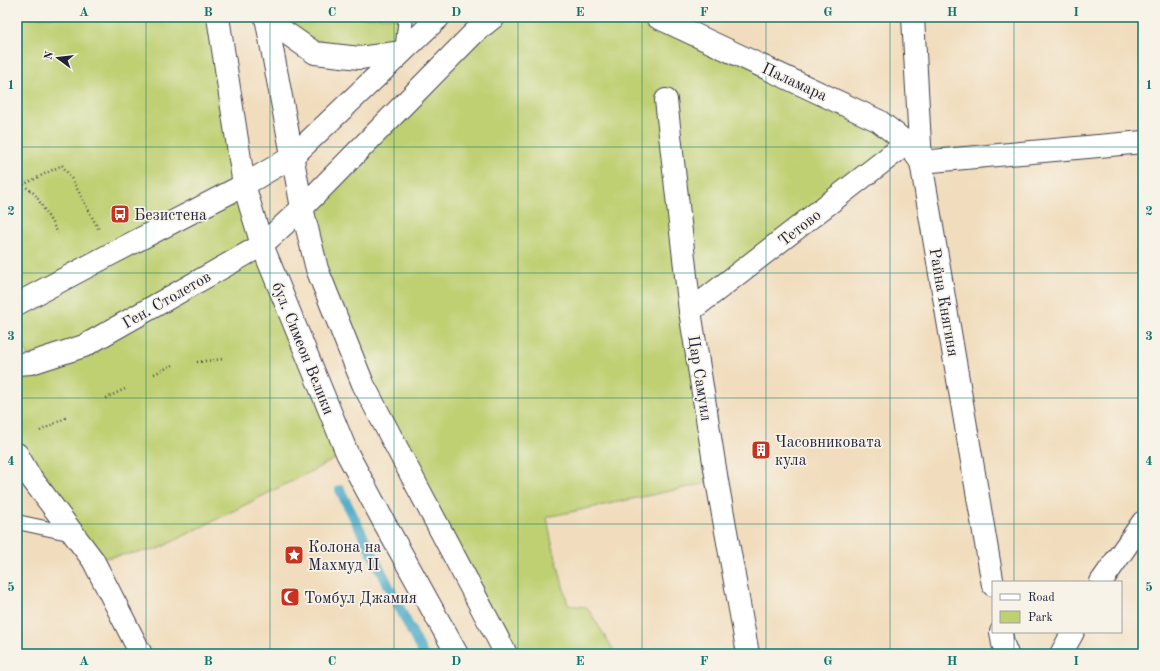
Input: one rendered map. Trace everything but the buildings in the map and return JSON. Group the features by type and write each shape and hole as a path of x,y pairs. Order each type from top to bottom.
{"street":[{"name":"бул. Симеон Велики","path":"218,17 244,185 262,245 347,452 457,654"},
{"path":"17,304 244,185 292,157 439,17"},
{"name":"Ген. Столетов","path":"17,364 31,363 84,346 262,245 302,208 474,33 494,17"},
{"name":"Паламара","path":"657,17 879,121 907,143 921,162"},
{"name":"Райна Княгиня","path":"914,17 921,162 992,581"},
{"path":"266,18 315,53 360,58 402,52"},
{"path":"266,18 302,208 317,269 363,384 506,654"},
{"name":"Цар Самуил","path":"666,100 690,311 717,481 748,654"},
{"path":"921,162 1143,142"},
{"name":"Тетово","path":"690,311 907,143"},
{"path":"17,454 29,475 93,560 141,654"},
{"path":"1102,581 1143,522"},
{"path":"1001,633 1007,654"},
{"path":"1061,654 1072,633"}],"lane":[{"path":"402,52 406,17"},
{"path":"17,522 72,534"}],"path":[{"path":"23,185 62,165 73,181 111,254"},
{"path":"17,180 35,194 58,233"},
{"path":"197,362 224,359"},
{"path":"154,374 173,365"},
{"path":"106,398 125,389"},
{"path":"40,431 68,417"}],"green space":[{"path":"17,17 218,17 244,185 347,453 158,549 93,560 17,454 17,364 31,362 17,330"},
{"path":"266,17 406,17 402,52 315,53"},
{"path":"495,17 657,17 907,143 690,311 717,481 547,517 551,539 568,605 587,607 616,654 506,654 363,384 302,208"}],"waterway":[{"path":"340,490 423,654"}],"place":[{"name":"Безистена","path":"120,214"},
{"name":"Часовниковата кула","path":"761,450"},
{"name":"Колона на Махмуд II","path":"294,555"},
{"name":"Томбул Джамия","path":"290,597"}]}
